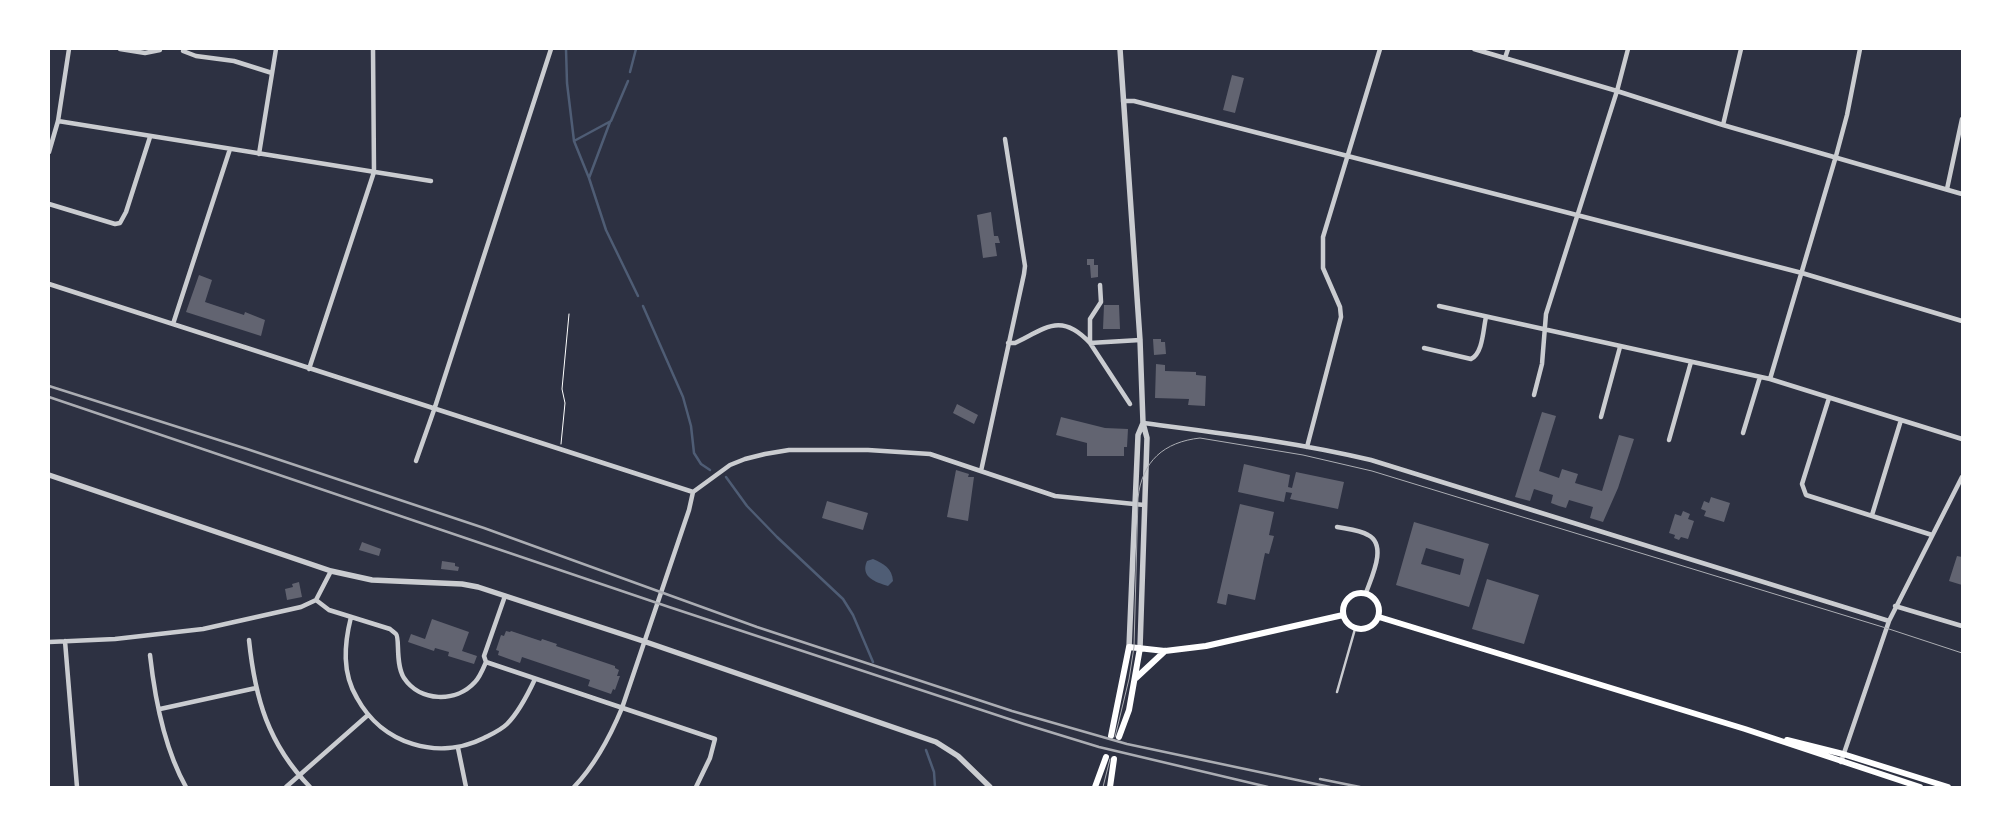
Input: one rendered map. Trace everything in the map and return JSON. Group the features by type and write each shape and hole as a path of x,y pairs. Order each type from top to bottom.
{"main road":[{"path":"1357,593 1366,593 1377,602 1379,617 1371,626 1364,629 1355,628 1348,623 1343,615 1344,606 1348,598 1357,593"},
{"path":"1111,736 1129,647 1165,651 1206,646 1343,615"},
{"path":"1379,617 1745,729 1920,787"},
{"path":"1119,737 1129,710 1140,648"},
{"path":"1136,679 1165,651"},
{"path":"1745,729 1843,754 1948,787"},
{"path":"1095,787 1106,757"},
{"path":"1110,787 1114,759"}],"street":[{"path":"49,152 58,121 69,49"},
{"path":"120,49 145,53 160,50"},
{"path":"258,154 276,49"},
{"path":"309,369 374,172 373,49"},
{"path":"416,461 551,49"},
{"path":"1120,49 1140,340 1143,423 1147,438 1140,648"},
{"path":"1307,447 1341,316 1340,307 1323,268 1323,236 1380,49"},
{"path":"1474,49 1617,90 1723,125 1836,156 1962,194"},
{"path":"1506,58 1508,49"},
{"path":"1534,395 1542,364 1546,314 1617,90 1628,49"},
{"path":"1723,125 1741,49"},
{"path":"1770,379 1836,156 1847,115 1860,49"},
{"path":"183,51 196,56 234,60 272,73"},
{"path":"1123,101 1134,101 1802,273 1962,321"},
{"path":"1947,189 1962,119"},
{"path":"58,121 431,181"},
{"path":"49,204 115,224 120,223 126,212 150,137"},
{"path":"981,470 1025,266 1005,139"},
{"path":"173,324 230,149"},
{"path":"49,284 434,410 693,492"},
{"path":"1090,343 1090,319 1101,302 1100,285"},
{"path":"1439,306 1770,379 1962,439"},
{"path":"1424,348 1471,359 1476,356 1479,350 1486,317"},
{"path":"1008,343 1014,343 1049,325 1062,326 1076,331 1090,343 1130,404"},
{"path":"1090,343 1140,340"},
{"path":"1601,417 1620,347"},
{"path":"1669,440 1691,362"},
{"path":"1743,433 1760,377"},
{"path":"1829,398 1802,484 1806,495 1932,535"},
{"path":"1872,515 1901,420"},
{"path":"1143,423 1307,447 1379,463 1889,621"},
{"path":"1129,647 1138,435 1143,423"},
{"path":"574,787 600,755 613,732 646,642 689,510 693,492 714,476 745,459 789,450 868,450 922,453 948,458 1054,496 1144,505"},
{"path":"49,475 331,571 372,580 465,585 505,596 646,642 926,738 951,750 990,787"},
{"path":"1841,762 1895,606 1962,477"},
{"path":"1337,527 1366,534 1377,544 1378,553 1366,593"},
{"path":"49,642 115,639 203,629 301,608 316,600 331,571"},
{"path":"316,600 329,610 390,629 396,633 399,667 404,678 414,688 426,695 440,698 454,696 476,682 486,662 484,656 505,596"},
{"path":"1895,606 1962,626"},
{"path":"351,617 345,645 346,669 356,698 368,715 388,732 410,744 434,749 458,748 488,737 507,724 523,702 535,679"},
{"path":"249,640 256,688 270,732 282,755 310,787"},
{"path":"65,641 77,787"},
{"path":"150,655 169,746 186,787"},
{"path":"486,662 715,739 710,758 696,787"},
{"path":"160,709 256,688"},
{"path":"286,787 368,715"},
{"path":"458,748 466,787"}],"lane":[{"path":"1337,692 1355,628"}],"path":[{"path":"561,449 565,404 562,389 569,314"}],"water":[{"path":"873,559 884,565 891,573 893,581 888,586 874,581 867,575 865,567 867,561"}],"building":[{"path":"1232,75 1244,78 1235,113 1223,110"},
{"path":"991,212 994,236 998,236 1000,243 995,243 997,256 983,258 977,215"},
{"path":"1087,259 1094,259 1094,265 1098,265 1098,277 1091,278 1090,265 1087,265"},
{"path":"199,275 212,280 205,302 244,315 245,312 265,320 261,336 186,312"},
{"path":"1104,305 1119,305 1120,329 1103,329"},
{"path":"1153,339 1161,339 1161,342 1165,342 1166,354 1154,355"},
{"path":"1156,364 1165,365 1165,371 1196,372 1196,375 1206,376 1205,406 1188,405 1189,399 1155,398"},
{"path":"957,404 978,415 974,424 953,413"},
{"path":"1542,412 1556,416 1539,471 1559,478 1562,469 1578,474 1575,483 1602,491 1619,435 1634,439 1618,488 1603,522 1590,518 1593,507 1569,500 1566,508 1559,506 1551,503 1553,495 1534,489 1530,501 1515,497"},
{"path":"1061,417 1105,428 1128,429 1127,447 1124,447 1124,456 1087,456 1087,443 1056,435"},
{"path":"1244,464 1290,475 1288,487 1292,488 1296,472 1344,482 1338,509 1290,499 1292,493 1286,492 1284,502 1238,492"},
{"path":"956,470 969,474 968,477 974,477 968,521 947,517"},
{"path":"1711,497 1730,503 1724,522 1704,516 1706,511 1701,509 1704,501 1709,503"},
{"path":"827,501 868,513 863,530 822,518"},
{"path":"1240,504 1274,512 1269,535 1274,536 1269,554 1265,553 1255,600 1228,594 1226,605 1217,603"},
{"path":"1683,511 1690,514 1688,519 1694,521 1688,539 1681,537 1679,540 1674,538 1675,535 1669,533 1675,514 1681,516"},
{"path":"1414,522 1489,544 1469,607 1396,585","holes":["1426,548 1464,559 1460,575 1421,564"]},
{"path":"362,542 381,549 379,556 359,550"},
{"path":"1957,556 1962,557 1962,585 1949,581"},
{"path":"442,561 455,563 455,566 459,567 458,571 441,569"},
{"path":"1487,579 1539,595 1524,644 1472,629"},
{"path":"299,582 302,597 287,600 285,589 293,587 292,584"},
{"path":"432,619 469,632 462,651 477,656 474,664 448,656 449,652 435,648 434,651 408,642 411,634 425,639"},
{"path":"506,631 541,641 542,639 557,644 556,646 615,666 619,670 617,676 620,676 615,690 613,689 611,694 588,686 590,680 522,657 520,663 498,655 499,651 496,650 501,635 504,636"}],"waterway":[{"path":"566,49 567,83 574,141 589,178 606,230 638,296"},
{"path":"630,72 636,49"},
{"path":"574,141 611,121 628,81"},
{"path":"589,178 610,122"},
{"path":"643,306 683,397 691,426 694,453 701,464 710,470"},
{"path":"726,477 747,506 843,599 853,615 873,662"},
{"path":"926,750 934,772 935,787"}],"tram line":[{"path":"1115,737 1129,679 1134,647 1138,498 1140,485 1144,474 1157,456 1176,444 1200,438 1303,455 1372,471 1962,653"},
{"path":"1103,787 1110,759"}],"railway":[{"path":"49,386 247,449 484,528 757,627 1012,711 1127,744 1330,787"},
{"path":"49,397 669,607 1024,724 1099,747 1268,787"},
{"path":"1320,779 1360,787"}]}
